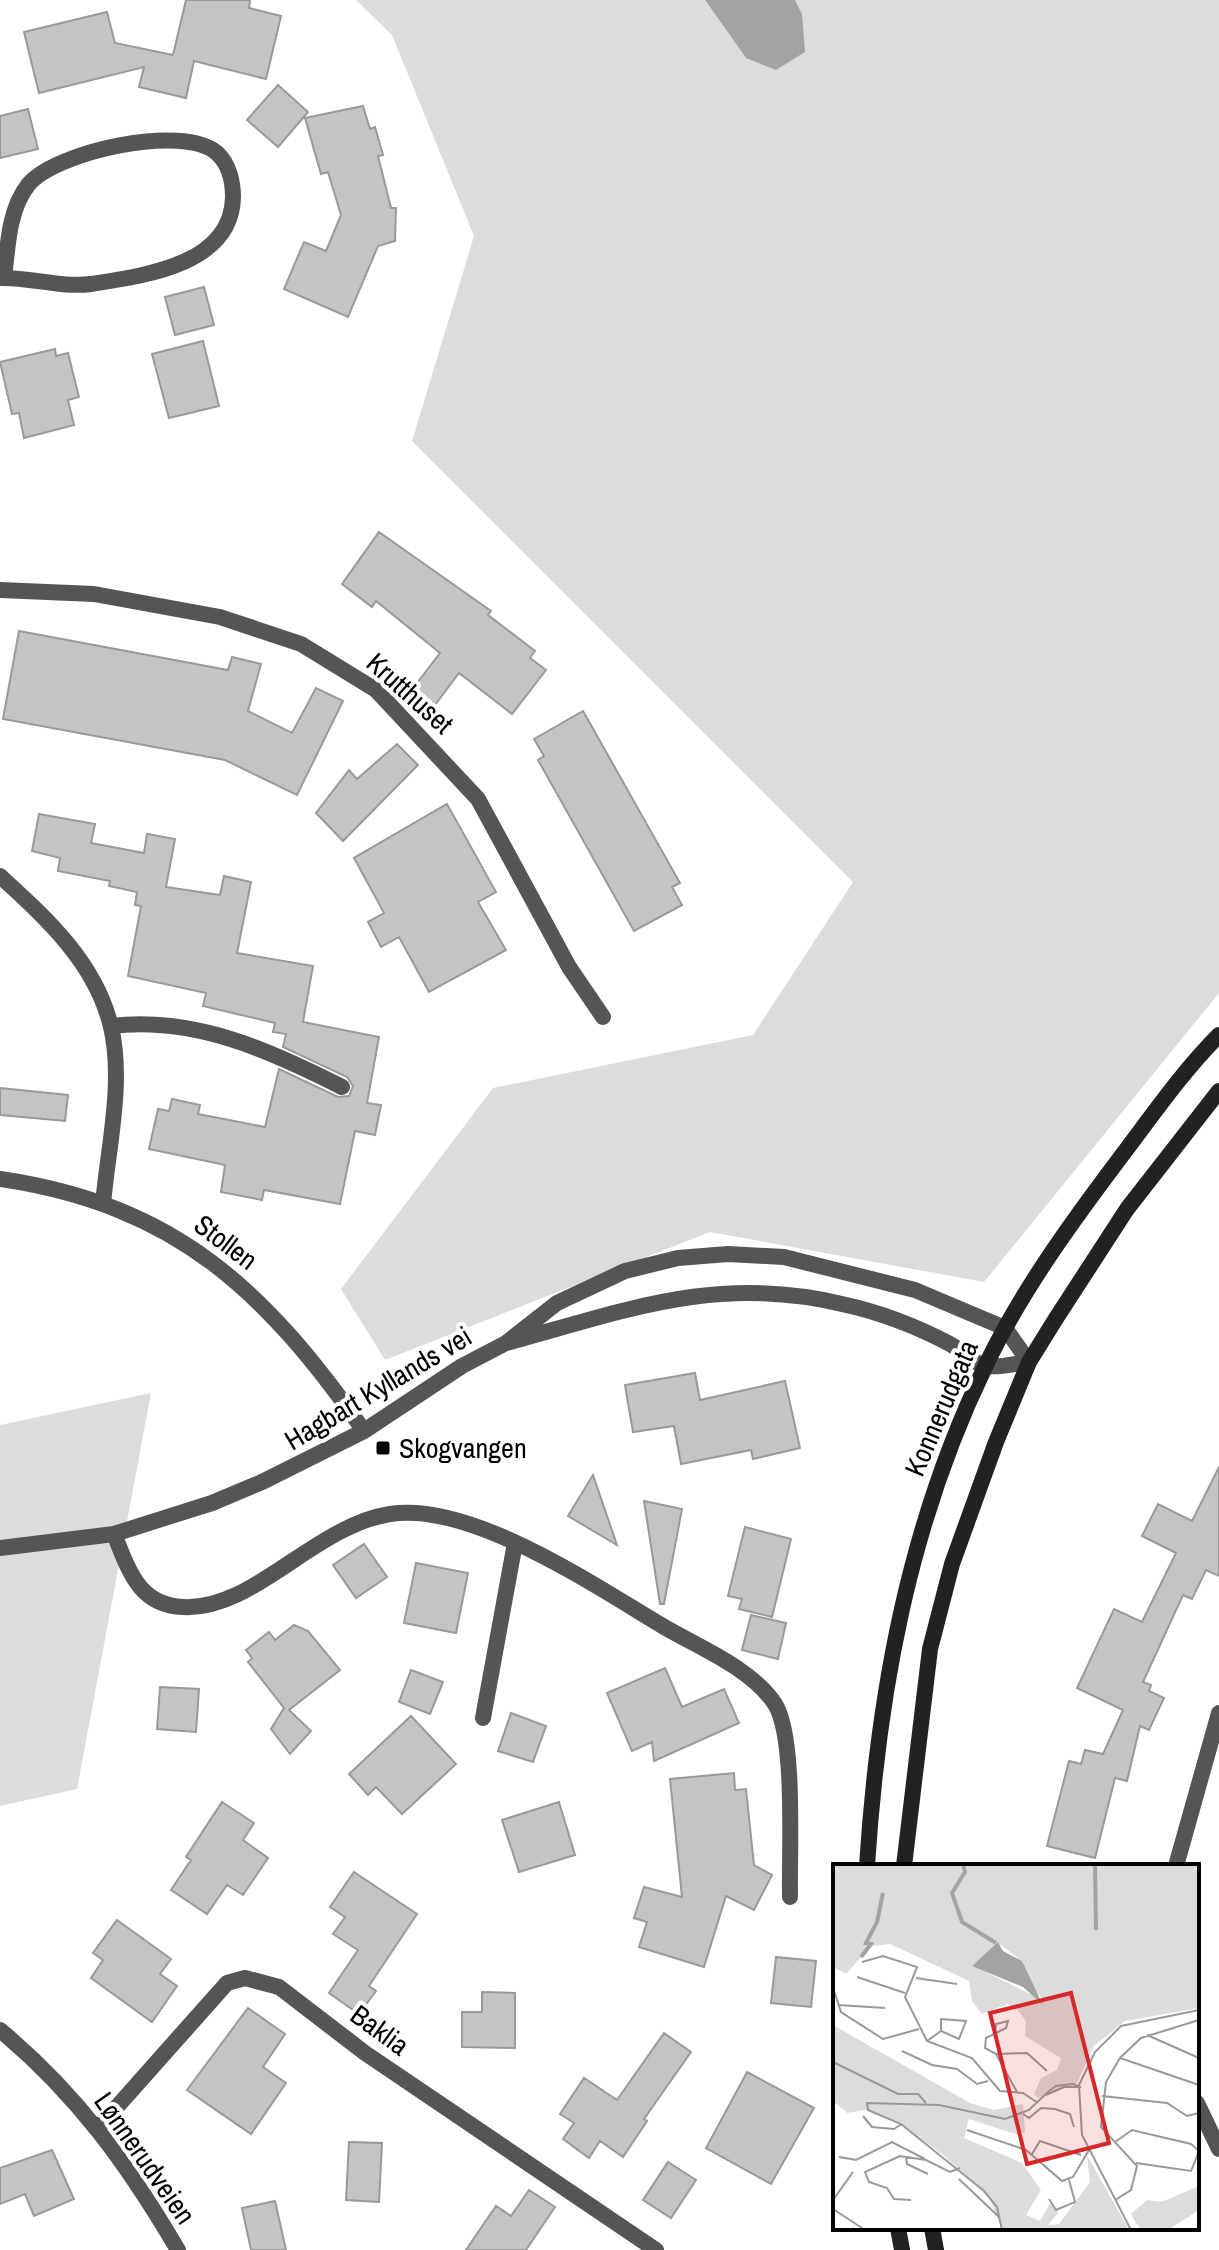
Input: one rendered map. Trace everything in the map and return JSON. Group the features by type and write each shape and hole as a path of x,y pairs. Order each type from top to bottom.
{"main road":[{"name":"Konnerudgata","path":"867,1864 876,1749 898,1621 933,1492 985,1367 1005,1328 1106,1176 1176,1084 1219,1035"},
{"path":"904,1864 930,1649 972,1503 1029,1362 1127,1209 1219,1091"},
{"path":"898,2230 902,2250"},
{"path":"932,2230 936,2250"}],"street":[{"path":"150,139 181,139 217,153 230,172 233,211 226,230 207,249 178,265 87,285 2,278 11,222 18,204 29,183 52,167 150,139"},
{"name":"Krutthuset","path":"0,590 94,594 220,617 301,644 376,690 414,726 478,799 569,967 603,1017"},
{"path":"0,876 70,945 90,977 111,1026 114,1083 103,1204"},
{"path":"111,1026 143,1022 210,1032 306,1068 342,1087"},
{"name":"Stollen","path":"0,1179 71,1193 187,1242 258,1300 321,1371 364,1431"},
{"name":"Hagbart Kyllands vei","path":"0,1548 114,1534 212,1503 303,1465 364,1431 462,1366 506,1343 557,1303 625,1271 678,1258 728,1254 784,1257 850,1271 915,1290 1005,1328"},
{"name":"Hagbart Kyllands vei","path":"506,1343 677,1297 733,1292 783,1293 843,1304 905,1323 952,1345 985,1367"},
{"path":"985,1367 1029,1362 1005,1328"},
{"path":"114,1534 135,1584 163,1605 185,1608 235,1596 339,1529 393,1513 459,1523 515,1543 579,1574 722,1660 749,1678 775,1704 786,1732 790,1897"},
{"path":"483,1718 515,1543"},
{"path":"1177,1864 1219,1713"},
{"name":"Baklia","path":"99,2127 227,1983 245,1978 261,1980 279,1987 365,2053 656,2250"},
{"name":"Lønnerudveien","path":"0,2030 34,2057 99,2127 139,2183 178,2250"},
{"path":"1199,2107 1219,2149"}],"shaded area":[{"path":"356,0 705,0 746,58 802,14 795,0 1219,0 1219,993 984,1282 710,1232 385,1360 341,1289 493,1088 753,1035 853,882 412,441 474,236 392,35"},
{"path":"705,0 795,0 802,14 805,52 776,70 746,58"},
{"path":"151,1393 77,1789 0,1806 0,1425"}],"building":[{"path":"186,0 250,0 249,8 281,16 266,79 194,61 186,98 139,87 144,67 39,93 24,32 107,12 115,43 173,55"},
{"path":"278,85 308,112 278,147 247,120"},
{"path":"363,106 370,129 375,127 383,155 378,156 391,208 396,208 395,241 378,246 348,317 284,289 304,242 326,251 341,215 328,172 321,174 305,118"},
{"path":"28,109 38,149 0,158 0,116"},
{"path":"204,287 214,325 175,335 165,297"},
{"path":"203,341 219,406 169,418 152,354"},
{"path":"55,349 56,356 68,353 79,397 68,400 74,425 24,438 19,413 12,414 0,362"},
{"path":"379,532 491,611 488,615 535,651 530,658 546,670 512,714 459,673 435,705 411,691 440,653 376,601 372,607 342,584"},
{"path":"19,631 228,670 232,657 261,664 248,711 292,733 316,688 343,701 297,795 225,760 3,719"},
{"path":"583,711 680,883 672,887 682,905 634,931 538,760 544,756 534,739"},
{"path":"397,744 418,765 343,841 316,813 349,770 357,779"},
{"path":"447,804 496,892 478,902 506,950 429,992 399,937 381,947 368,922 384,913 354,858"},
{"path":"39,814 95,824 91,843 144,853 147,834 175,839 166,887 220,895 224,876 251,882 237,953 313,966 303,1022 379,1037 367,1103 381,1105 375,1135 355,1131 340,1204 264,1190 262,1200 221,1192 225,1165 149,1149 158,1109 169,1111 172,1099 200,1105 198,1114 265,1127 279,1069 338,1097 349,1096 353,1086 347,1077 283,1047 286,1034 273,1032 275,1023 203,1006 206,993 128,976 141,906 135,905 137,892 109,886 110,881 58,871 60,858 32,851"},
{"path":"0,1088 68,1095 65,1121 0,1115"},
{"path":"695,1373 700,1400 785,1381 800,1448 753,1459 751,1450 681,1464 674,1426 633,1432 625,1385"},
{"path":"1219,1467 1219,1576 1206,1570 1192,1599 1183,1595 1143,1682 1151,1685 1149,1691 1164,1698 1149,1730 1140,1726 1127,1781 1115,1778 1095,1858 1047,1846 1069,1761 1081,1764 1085,1750 1103,1754 1123,1710 1077,1688 1114,1609 1142,1622 1176,1553 1142,1536 1158,1504 1192,1521"},
{"path":"593,1475 617,1545 568,1516"},
{"path":"644,1501 682,1509 664,1604 660,1604"},
{"path":"745,1527 791,1539 772,1617 739,1609 742,1599 728,1596"},
{"path":"364,1544 387,1577 356,1598 333,1565"},
{"path":"416,1563 468,1573 456,1633 404,1623"},
{"path":"751,1615 786,1623 778,1659 742,1650"},
{"path":"294,1625 308,1631 340,1670 289,1710 311,1731 290,1754 271,1729 284,1708 248,1662 252,1658 246,1650 269,1632 275,1640"},
{"path":"665,1668 682,1707 724,1689 739,1723 654,1761 652,1742 632,1751 607,1693"},
{"path":"411,1670 443,1682 430,1714 399,1702"},
{"path":"160,1687 199,1689 196,1732 157,1729"},
{"path":"511,1713 546,1726 533,1762 498,1751"},
{"path":"411,1716 456,1764 402,1814 376,1787 368,1795 349,1774"},
{"path":"734,1773 735,1790 746,1789 754,1865 772,1875 754,1910 726,1896 704,1967 639,1947 647,1922 634,1918 644,1887 682,1897 670,1779"},
{"path":"222,1802 254,1823 243,1840 268,1858 243,1895 227,1885 207,1914 171,1890 191,1860 186,1857"},
{"path":"559,1802 575,1855 519,1872 502,1820"},
{"path":"354,1872 417,1914 369,1986 376,1991 359,2014 329,1993 358,1950 333,1934 345,1917 330,1907"},
{"path":"117,1920 171,1959 160,1974 177,1986 152,2022 91,1978 103,1960 93,1953"},
{"path":"776,1957 816,1961 811,2007 771,2003"},
{"path":"482,1992 515,1993 515,2048 462,2047 462,2012 482,2012"},
{"path":"248,2008 285,2034 263,2067 286,2083 251,2134 187,2090"},
{"path":"664,2033 691,2052 644,2119 647,2121 623,2157 600,2141 589,2158 563,2139 574,2123 560,2114 584,2078 617,2100"},
{"path":"747,2072 814,2108 771,2184 706,2148"},
{"path":"349,2142 382,2143 379,2202 346,2200"},
{"path":"52,2150 74,2199 34,2216 25,2194 0,2204 0,2168"},
{"path":"668,2162 696,2180 671,2218 643,2200"},
{"path":"529,2190 555,2207 526,2250 466,2250 496,2206 511,2216"},
{"path":"275,2201 286,2250 251,2250 242,2208"}],"place":[{"name":"Skogvangen","path":"383,1448"}]}
